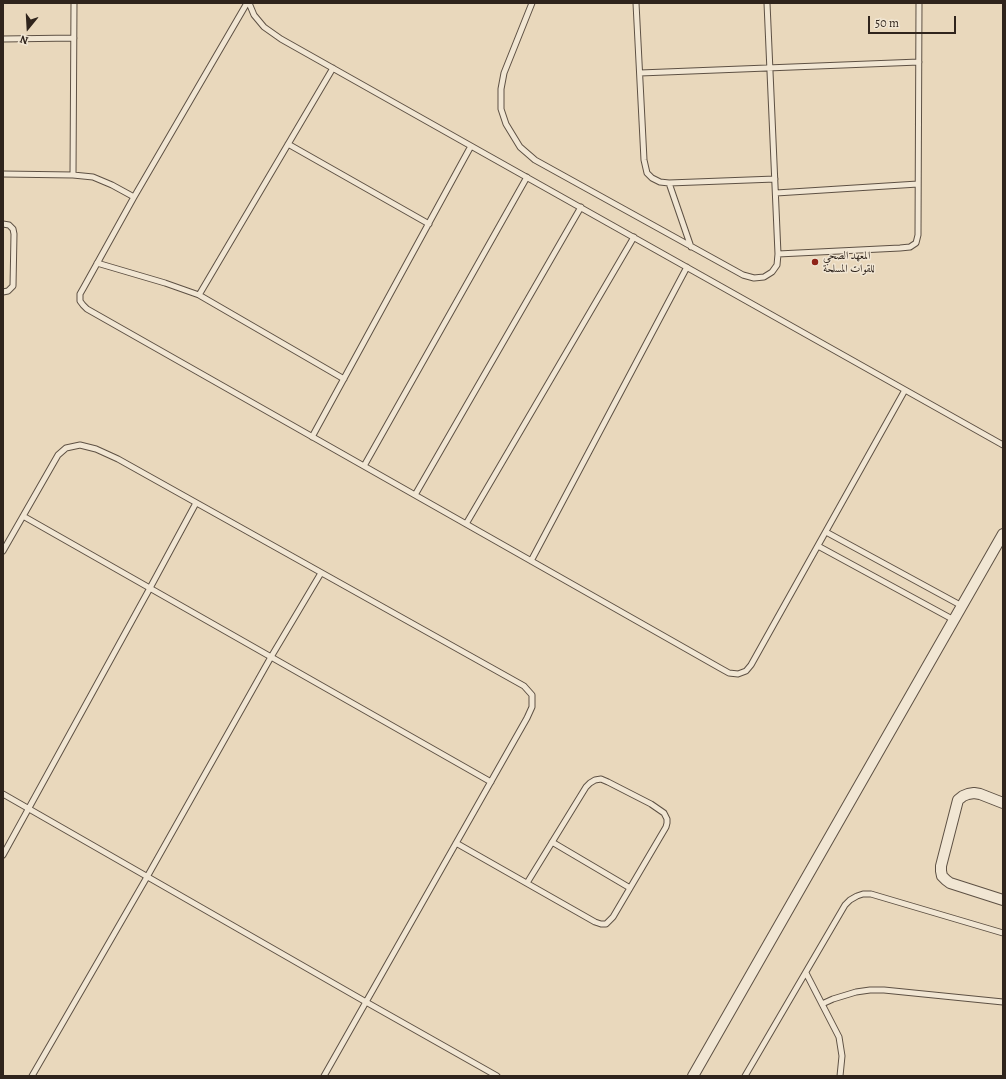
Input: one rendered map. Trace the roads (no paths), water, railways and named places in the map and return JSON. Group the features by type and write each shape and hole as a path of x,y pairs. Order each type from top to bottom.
{"street":[{"path":"693,1076 1003,534"},
{"path":"1003,803 974,793 963,796 958,800 941,866 941,872 942,876 950,883 1003,900"}],"lane":[{"path":"73,175 74,3"},
{"path":"248,3 254,15 264,27 281,39 1003,445"},
{"path":"248,3 134,197 80,294 80,301 83,306 88,309 720,668 738,674 746,671 751,665 906,390"},
{"path":"532,3 504,73 501,89 501,109 506,124 520,147 535,160 743,276 754,278 764,277 772,272 777,265 778,254 767,3"},
{"path":"636,3 644,160 647,173 652,178 660,182 669,183 775,179"},
{"path":"778,254 910,247 916,243 918,235 919,3"},
{"path":"3,39 74,38"},
{"path":"640,73 919,62"},
{"path":"199,296 333,68"},
{"path":"288,144 429,224"},
{"path":"312,437 471,146"},
{"path":"3,174 73,175 93,177 134,197"},
{"path":"364,466 527,177"},
{"path":"669,183 691,247"},
{"path":"776,193 918,184"},
{"path":"415,495 580,207"},
{"path":"3,224 9,225 13,229 14,234 13,286 8,291 3,292"},
{"path":"466,524 634,237"},
{"path":"97,263 165,283 199,296 344,379"},
{"path":"531,560 687,267"},
{"path":"3,551 58,455 66,448 80,445 96,449 118,459 524,686 532,695 532,707 528,718 324,1076"},
{"path":"3,854 196,503"},
{"path":"23,516 491,782"},
{"path":"826,532 962,606"},
{"path":"818,546 954,620"},
{"path":"32,1076 147,877 271,657 321,573"},
{"path":"456,843 595,922 606,924 609,922 630,888 667,824 667,819 664,813 651,804 608,782 601,779 590,782 527,883"},
{"path":"3,794 497,1076"},
{"path":"552,842 630,888"},
{"path":"745,1076 846,905 850,900 857,896 871,894 1003,933"},
{"path":"806,973 836,1031 841,1044 842,1056 840,1076"},
{"path":"822,1004 856,992 870,990 884,990 1003,1002"}],"place":[{"name":"المعهد الصحي للقوات المسلحة","path":"815,262"}]}
